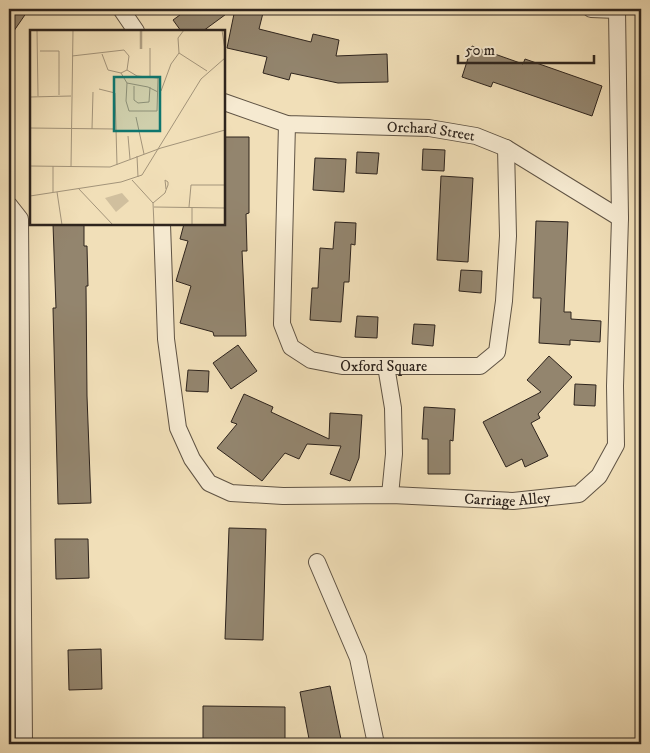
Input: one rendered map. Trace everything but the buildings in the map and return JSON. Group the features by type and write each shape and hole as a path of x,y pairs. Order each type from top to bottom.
{"street":[{"path":"120,9 135,30"},
{"name":"Carriage Alley","path":"162,225 166,339 178,428 192,459 209,483 231,494 283,496 390,495 513,501 579,494 599,476 616,445 614,386 620,218 616,10 591,9"},
{"name":"Orchard Street","path":"225,102 286,124 429,128 476,136 506,148 620,218"},
{"name":"Oxford Square","path":"286,124 282,324 291,346 311,360 342,366 480,366 497,352 504,301 508,236 506,148"},
{"path":"9,205 20,219 18,735"},
{"path":"386,366 393,408 394,454 390,495"},
{"path":"316,562 358,658 376,744"}]}
